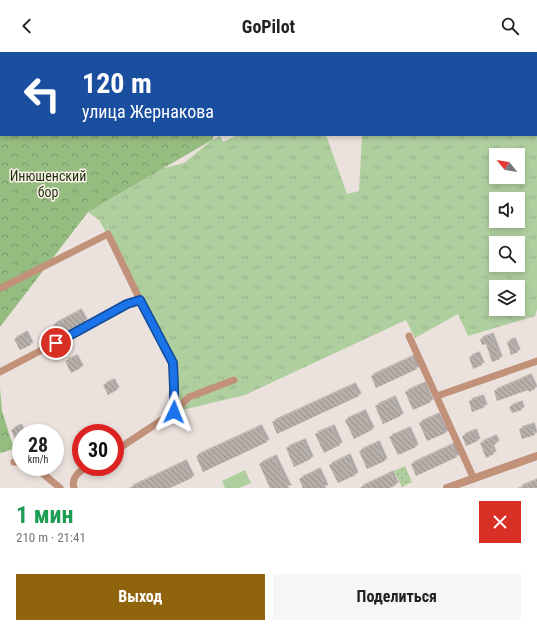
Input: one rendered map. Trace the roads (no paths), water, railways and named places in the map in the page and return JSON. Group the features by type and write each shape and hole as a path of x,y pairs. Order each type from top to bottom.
{"street":[{"path":"1,288 108,234 173,363 174,412"},
{"path":"0,372 127,304 140,300"},
{"path":"409,336 474,479"},
{"path":"436,396 537,361"},
{"path":"124,445 174,412 189,397 234,380"},
{"path":"447,488 537,456"},
{"path":"46,476 60,488"},
{"path":"74,488 73,484 76,476"}],"park label":[{"name":"Инюшенский бор","path":"48,184"}]}
